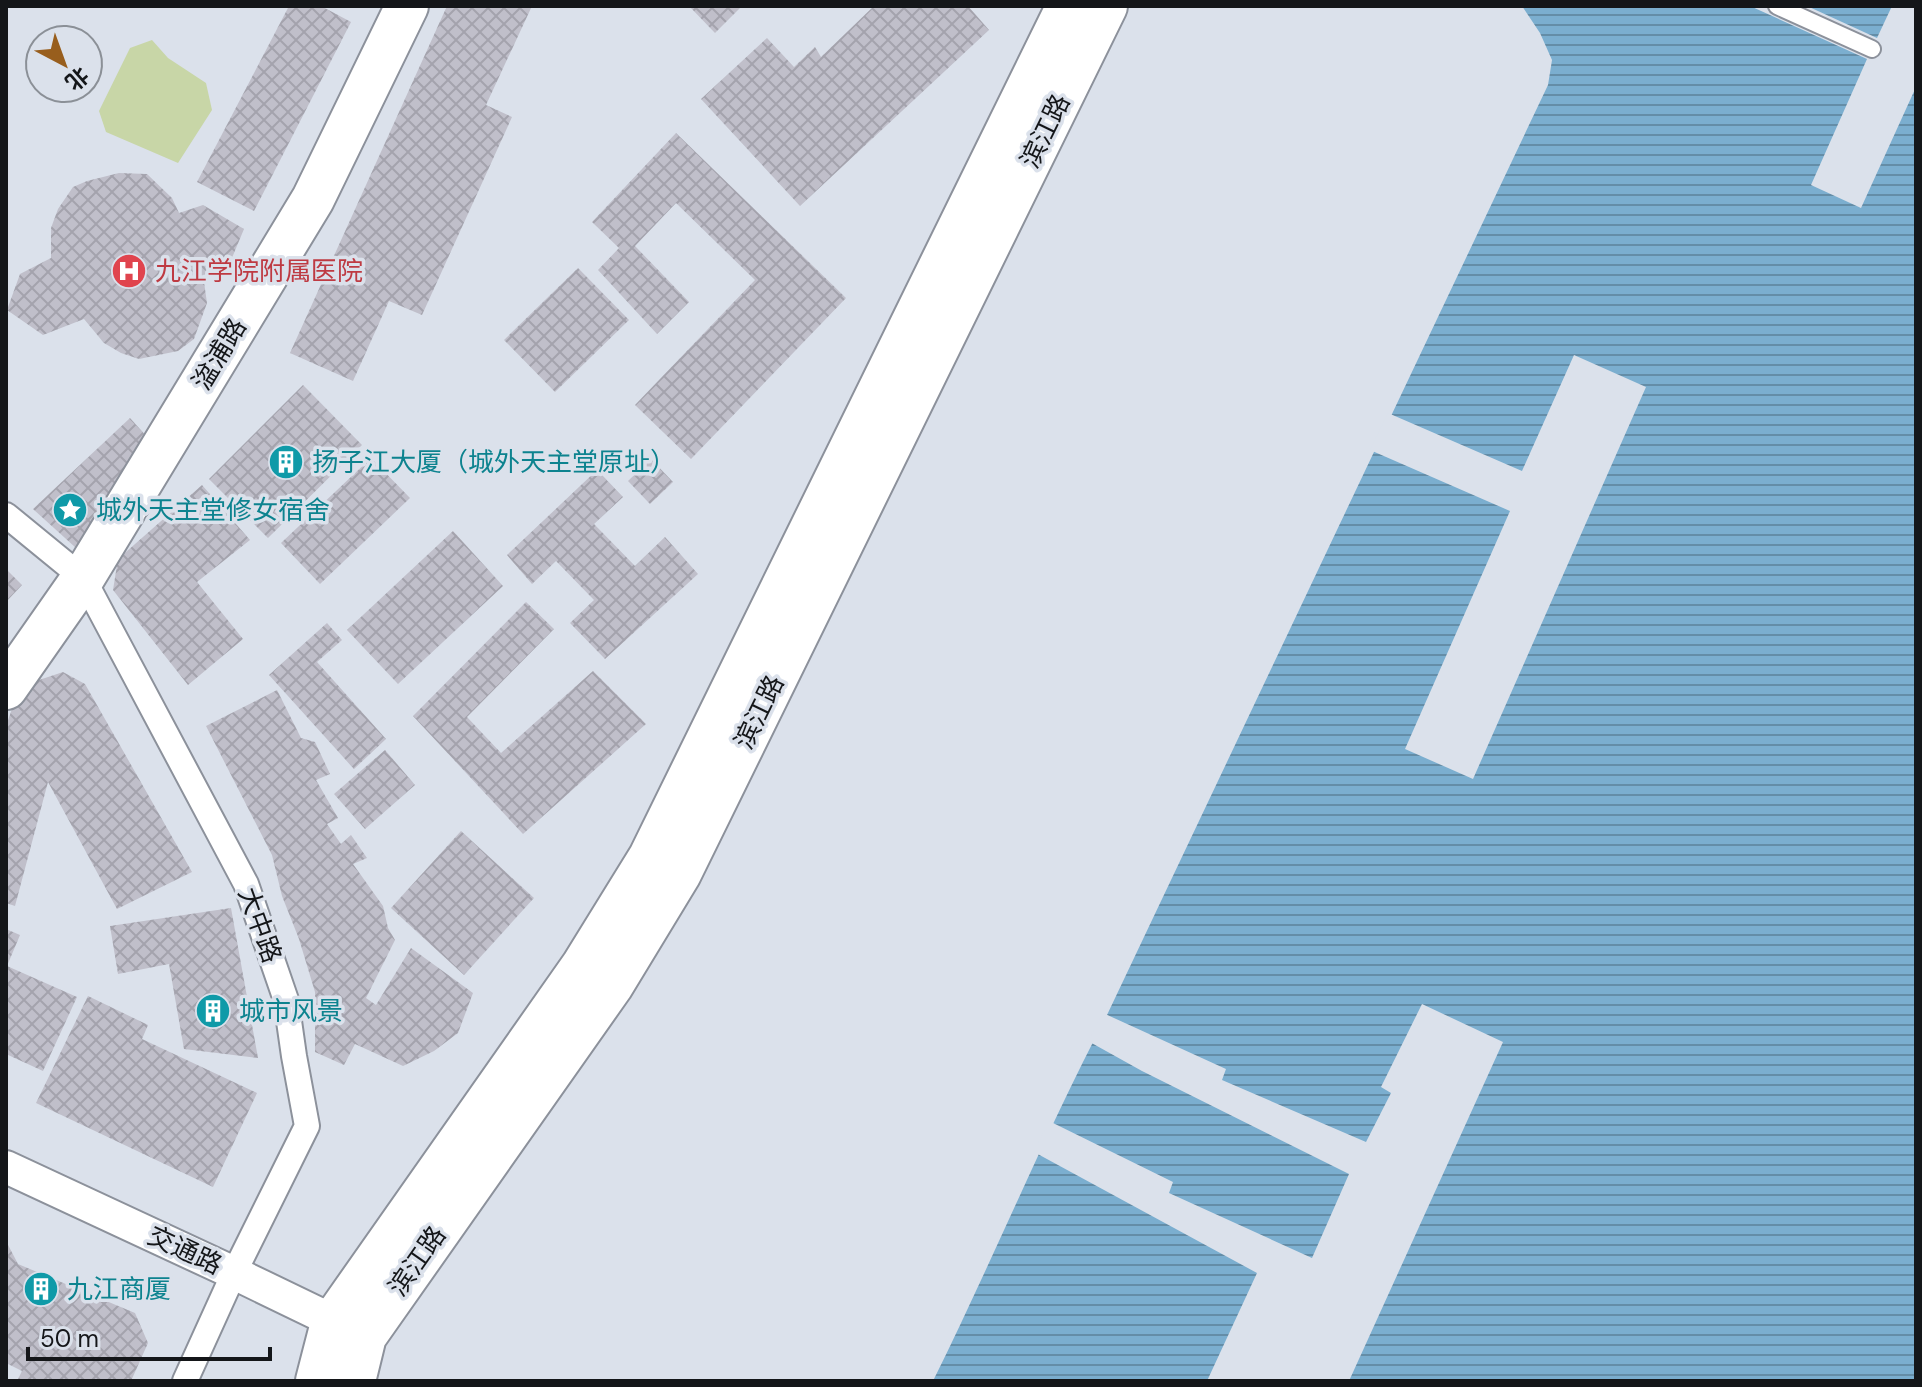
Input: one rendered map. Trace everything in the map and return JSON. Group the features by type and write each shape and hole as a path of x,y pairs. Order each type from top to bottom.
{"main road":[{"name":"滨江路","path":"318,1381 348,1329 651,857 1069,6"},
{"name":"滨江路","path":"353,1381 348,1329 611,985 679,873 1105,6"}],"street":[{"name":"湓浦路","path":"6,688 83,578 313,199 407,6"},
{"name":"大中路","path":"6,515 83,578 246,884 286,1000 307,1126 234,1273 185,1381"},
{"name":"交通路","path":"6,1167 348,1329"}],"lane":[{"path":"1777,6 1872,49"}],"green space":[{"path":"152,40 168,58 206,83 212,110 178,163 106,132 99,111 130,48"}],"water":[{"path":"1522,6 1916,6 1916,1381 933,1381 1548,85 1552,60 1540,33"}],"pier":[{"path":"1750,6 1807,6 1877,38 1892,6 1916,6 1916,87 1861,208 1811,185 1867,59"},
{"path":"1574,355 1646,387 1473,779 1405,749 1510,511 1370,450 1388,413 1522,471"},
{"path":"1422,1004 1503,1042 1349,1381 1207,1381 1257,1273 1034,1152 1049,1121 1173,1182 1169,1193 1312,1258 1349,1174 1088,1041 1103,1013 1226,1069 1222,1080 1366,1142 1391,1093 1381,1087"}],"building":[{"path":"289,6 321,6 351,22 254,211 197,182"},
{"path":"447,6 532,6 486,105 512,117 422,315 389,301 353,381 290,353"},
{"path":"689,6 742,6 715,33"},
{"path":"874,6 968,6 989,30 800,206 701,99 767,38 794,67 815,47 821,57"},
{"path":"676,133 846,298 691,459 635,405 755,280 676,203 635,246 689,302 657,334 598,270 619,248 592,222"},
{"path":"119,173 147,174 172,198 179,213 203,205 244,229 229,265 203,275 207,303 194,339 178,351 139,359 104,343 84,319 43,335 7,310 20,274 51,258 51,228 58,209 73,187"},
{"path":"578,268 629,320 555,392 504,340"},
{"name":"扬子江大厦（城外天主堂原址）","path":"303,385 362,445 268,538 209,479"},
{"path":"130,418 148,438 76,548 33,509"},
{"path":"371,458 410,498 320,584 281,543"},
{"path":"651,459 673,482 650,504 628,481"},
{"path":"597,470 623,497 594,524 635,566 665,537 698,574 605,659 570,623 594,600 556,561 532,584 507,555"},
{"path":"202,485 250,540 197,582 243,639 188,685 113,590 118,559"},
{"path":"453,531 503,586 398,684 347,630"},
{"path":"6,569 22,585 6,602"},
{"path":"526,602 554,629 467,717 501,753 593,671 646,724 523,834 413,716"},
{"path":"327,623 342,640 317,662 386,739 354,769 269,675"},
{"path":"63,672 85,684 192,872 117,909 48,782 15,906 6,903 6,726 13,706 36,681"},
{"path":"277,690 301,738 315,742 330,774 316,780 338,818 327,824 341,844 351,835 367,858 353,864 383,906 388,928 395,940 366,998 376,1005 411,948 473,993 458,1033 434,1051 403,1066 355,1044 344,1065 315,1052 315,992 282,896 272,855 206,726"},
{"path":"385,750 415,785 365,829 334,794"},
{"path":"461,831 534,898 464,975 391,908"},
{"name":"城市风景","path":"231,908 258,1058 184,1049 169,964 118,974 110,926"},
{"path":"6,929 20,935 7,966 77,997 43,1071 6,1054"},
{"path":"88,996 148,1025 142,1039 257,1093 213,1187 36,1103"},
{"name":"九江商厦","path":"6,1241 18,1264 135,1313 148,1343 131,1381 17,1381 22,1371 6,1363"}],"place":[{"name":"九江学院附属医院","path":"129,271"},
{"name":"扬子江大厦（城外天主堂原址）","path":"286,462"},
{"name":"城外天主堂修女宿舍","path":"70,510"},
{"name":"城市风景","path":"213,1011"},
{"name":"九江商厦","path":"41,1289"}]}
